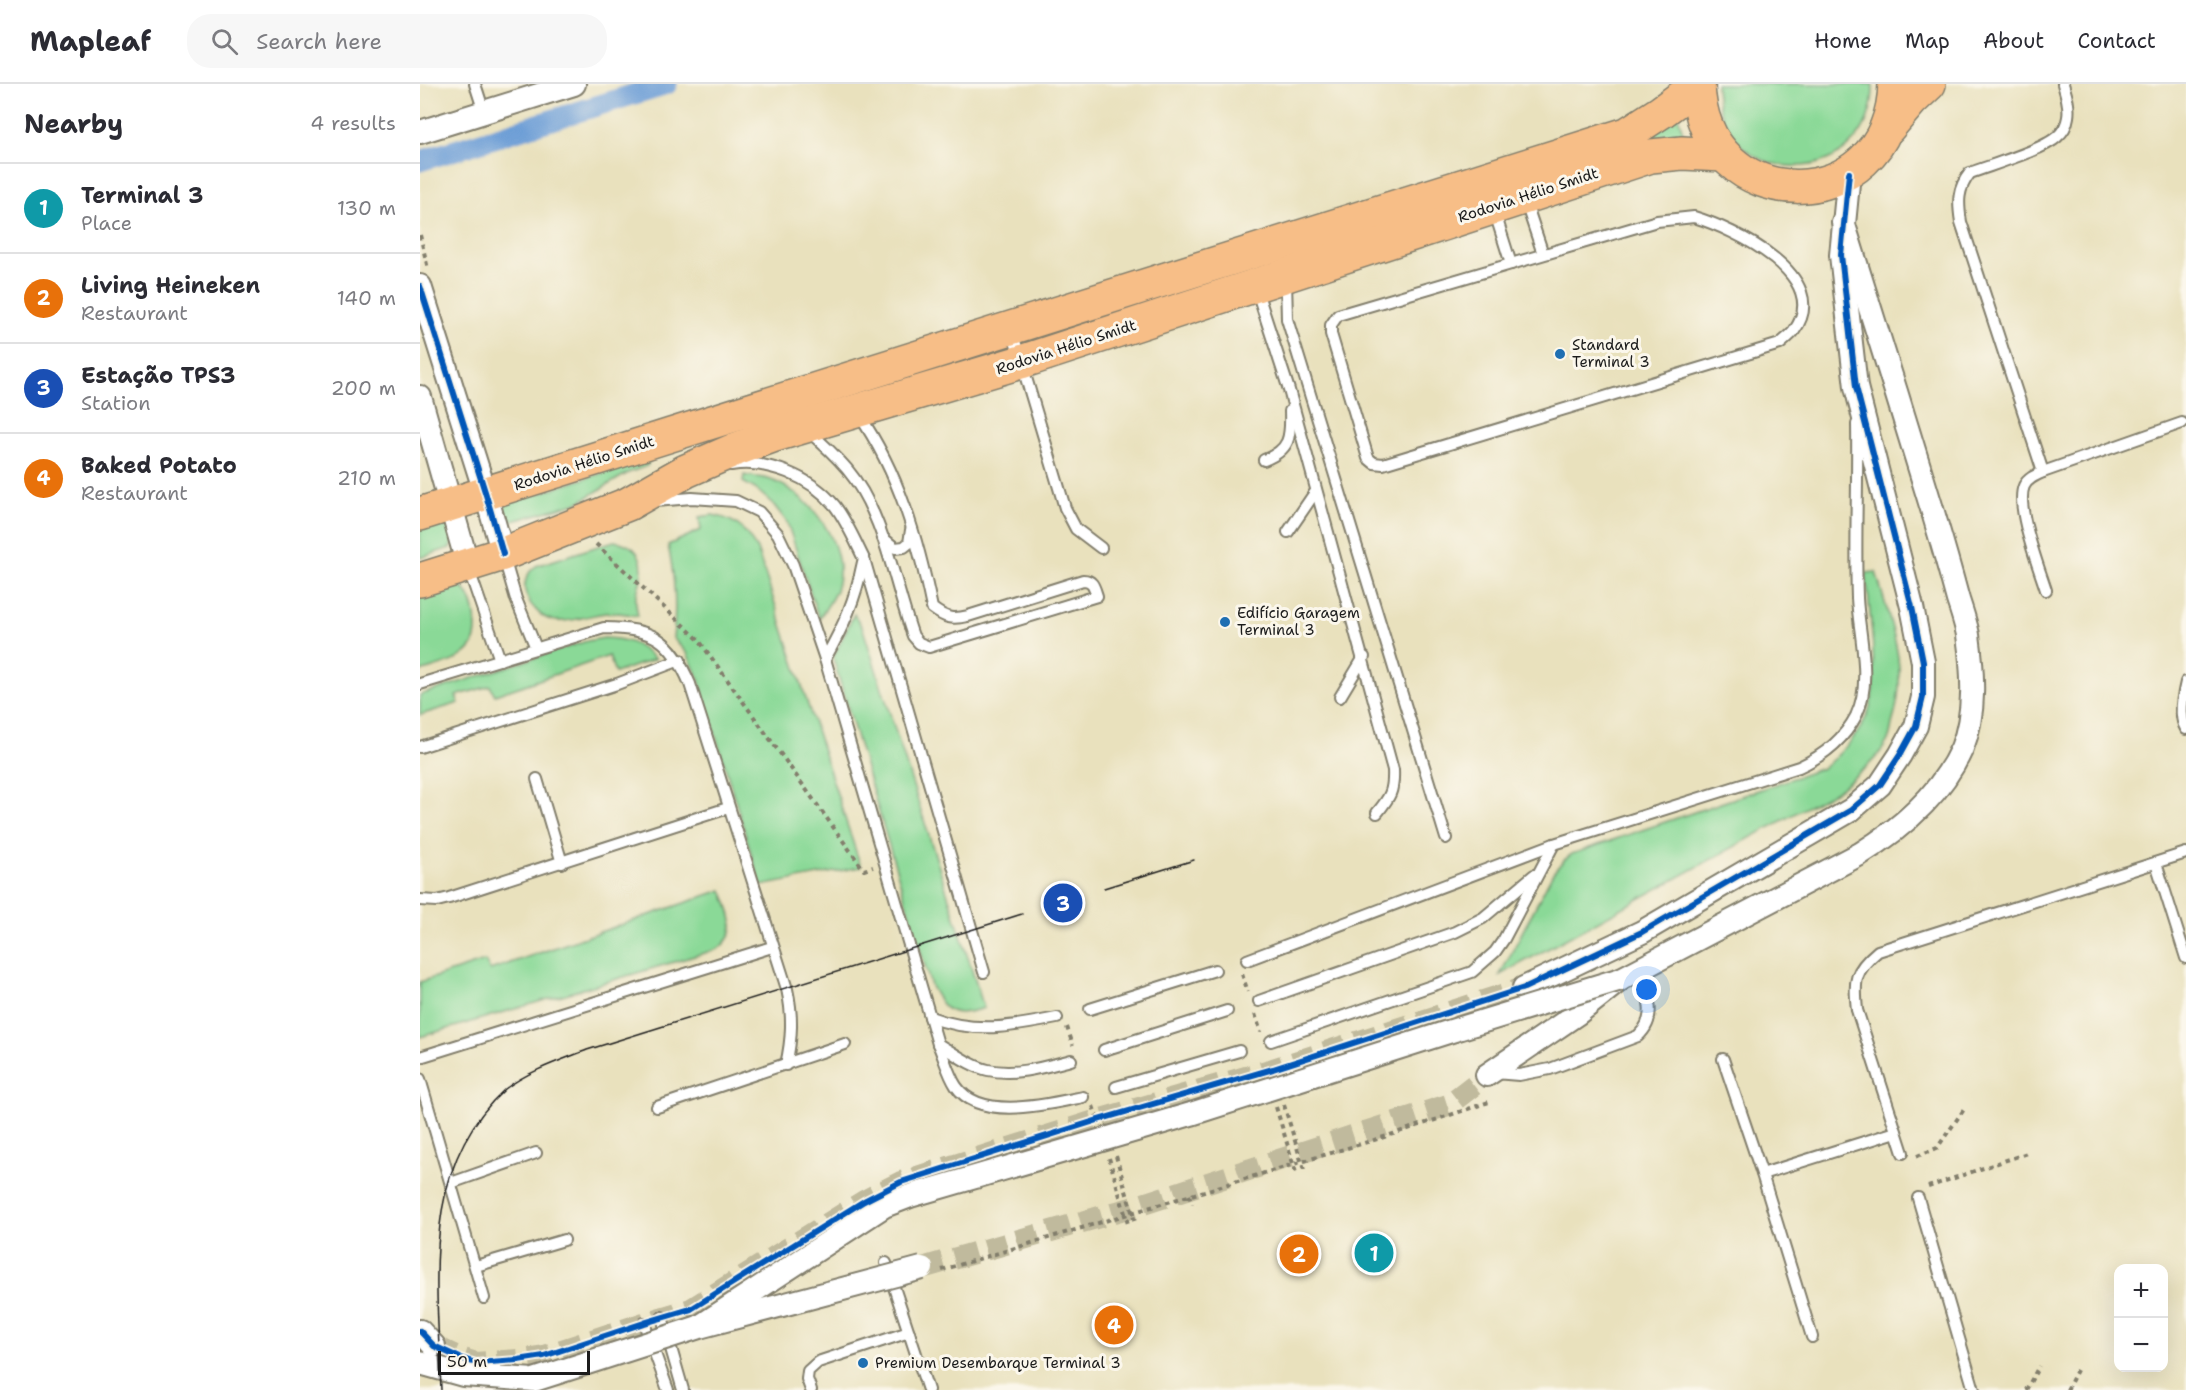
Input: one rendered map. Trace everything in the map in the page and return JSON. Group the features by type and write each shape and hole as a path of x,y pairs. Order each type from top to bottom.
{"main road":[{"path":"1887,130 1894,105 1895,84"},
{"path":"1698,85 1701,110 1709,134 1724,155 1741,170 1761,180 1783,186 1806,187 1828,182 1849,172 1871,154 1911,101 1929,84"},
{"name":"Rodovia Hélio Smidt","path":"1520,183 1627,134 1698,85"},
{"name":"Rodovia Hélio Smidt","path":"420,580 503,554 628,504 686,471 734,450 855,410 1021,362 1250,270 1520,183 1650,156 1682,153 1724,155"},
{"name":"Rodovia Hélio Smidt","path":"420,514 1011,329 1250,270 1286,276 1488,193"}],"street":[{"path":"420,132 484,112 542,89 574,84"},
{"path":"1524,988 1642,932 1851,810 1880,785 1916,726 1923,697 1923,662 1912,607 1856,387 1842,277 1843,222 1849,172"},
{"path":"1490,1074 1630,975 1887,838 1910,819 1931,795 1948,772 1962,747 1972,696 1967,633 1908,430 1843,222"},
{"path":"420,286 503,554"},
{"path":"420,397 468,566"},
{"path":"699,1327 884,1206 1110,1138 1276,1095 1448,1032 1630,975"},
{"path":"425,1347 463,1375 528,1385 699,1327 927,1270"}],"lane":[{"path":"476,84 484,112"},
{"path":"2043,472 1961,222 1958,203 1963,182 1970,173 2043,146 2057,137 2066,126 2068,117 2063,84"},
{"path":"1520,183 1543,254"},
{"path":"1488,193 1511,264"},
{"path":"1694,217 1714,223 1765,249 1783,266 1799,287 1803,306 1794,332 1780,344 1383,464 1371,462 1366,454 1331,334 1334,318 1345,312 1511,264 1657,221 1694,217"},
{"path":"1250,270 1289,390 1364,657 1393,770 1394,785 1389,797 1377,813"},
{"path":"1286,276 1287,319 1446,838"},
{"path":"1011,329 1065,508 1076,529 1101,548"},
{"path":"1246,960 1554,844 1799,767 1831,749 1856,717 1862,697 1864,676 1857,598 1856,387"},
{"path":"1264,460 1277,455 1286,446 1290,419 1289,390"},
{"path":"803,426 848,469 865,495 881,536 913,636 919,643 929,646 1098,596 1092,583 1083,580 953,619 944,617 932,608 904,500 874,437 855,410"},
{"path":"2046,590 2022,509 2022,495 2028,480 2043,472 2182,423"},
{"path":"686,471 735,464 758,465 782,470 809,483 834,505 848,525 864,559 984,972"},
{"path":"1288,532 1316,491"},
{"path":"628,504 692,498 736,501 759,512 778,534 793,565 825,659 938,1044 957,1087 971,1100 991,1107 1046,1104 1083,1097"},
{"path":"881,536 895,548 904,548 909,543 912,528"},
{"path":"503,554 516,599 536,648"},
{"path":"825,659 844,626 854,601 864,559"},
{"path":"468,566 500,660"},
{"path":"420,684 604,628 627,628 649,634 666,643 680,660 690,684 792,1011 791,1044 786,1065"},
{"path":"1340,696 1364,657"},
{"path":"420,747 617,684 680,660"},
{"path":"2186,682 2182,698 2183,724 2186,729"},
{"path":"537,779 562,863"},
{"path":"420,900 437,901 449,898 728,808"},
{"path":"1271,1041 1472,972 1495,952 1512,926 1554,844"},
{"path":"1903,1153 1857,1010 1854,986 1863,964 1878,951 2186,854"},
{"path":"2156,863 2186,958"},
{"path":"1259,1001 1455,932 1483,918 1539,870"},
{"path":"1602,963 1642,932"},
{"path":"420,1057 772,947"},
{"path":"1090,1009 1215,970"},
{"path":"1490,1074 1519,1075 1550,1069 1638,1036 1644,1030 1650,1017 1649,1002 1630,975"},
{"path":"1104,1050 1227,1011"},
{"path":"930,1017 950,1025 977,1029 1010,1027 1057,1018"},
{"path":"657,1107 845,1044"},
{"path":"938,1044 987,1070 1010,1072 1033,1070 1071,1060"},
{"path":"1116,1087 1239,1051"},
{"path":"420,1064 436,1052"},
{"path":"1723,1059 1762,1174 1812,1337"},
{"path":"420,1079 484,1298"},
{"path":"1762,1174 1896,1132"},
{"path":"452,1183 536,1154"},
{"path":"1918,1198 1969,1388"},
{"path":"476,1266 564,1240"},
{"path":"886,1263 928,1390"},
{"path":"662,1317 683,1390"},
{"path":"644,1323 668,1390"},
{"path":"811,1390 807,1379 808,1371 818,1362 909,1332"}],"path":[{"path":"593,541 698,639 864,870 885,864"},
{"path":"1276,1095 1305,1170"},
{"path":"1276,1095 1296,1173"},
{"path":"927,1270 1125,1215 1302,1162 1489,1102"},
{"path":"1916,1156 1937,1148 1965,1108"},
{"path":"1110,1138 1135,1221"},
{"path":"1926,1188 2030,1152"},
{"path":"1189,1195 1192,1204"},
{"path":"1119,1196 1128,1224"},
{"path":"2026,1390 2039,1366"},
{"path":"2067,1390 2077,1370"}],"green space":[{"path":"1716,84 1873,84 1867,120 1850,145 1825,161 1796,166 1767,161 1742,146 1723,120"},
{"path":"1677,113 1685,139 1648,138"},
{"path":"646,459 649,462 647,466 628,473 579,502 508,522 503,518 505,504"},
{"path":"744,475 771,480 799,496 812,508 831,538 837,554 839,571 837,587 819,619 787,522 773,504 757,490 743,482"},
{"path":"713,515 734,522 757,549 861,867 761,886 698,677 687,653 673,638 675,591 668,545 701,530 699,517"},
{"path":"435,522 449,525 454,540 450,548 420,558 420,526"},
{"path":"614,541 633,548 640,557 641,581 636,599 638,616 606,613 569,620 551,620 543,617 529,601 526,596 525,582 529,573 536,566"},
{"path":"1876,572 1892,629 1899,665 1897,703 1890,736 1877,756 1838,790 1500,975 1553,873 1572,854 1823,768 1845,748 1867,716 1873,694 1872,641 1866,573"},
{"path":"451,583 464,589 470,598 476,625 473,644 467,652 454,660 420,672 420,594"},
{"path":"854,614 863,629 984,1008 958,1013 952,1011 941,1003 931,986 833,658"},
{"path":"604,638 620,639 632,643 655,659 615,673 609,656 495,695 490,686 456,696 459,703 420,715 420,695 587,641"},
{"path":"722,890 731,914 732,929 730,936 718,949 420,1037 420,982 485,961 490,970"}],"waterway":[{"path":"420,161 667,84"}],"tunnel":[{"path":"434,1346 476,1363 518,1360 544,1356 691,1309 864,1201 901,1182 1098,1120 1273,1069 1524,988"},
{"path":"922,1268 1131,1208 1448,1105 1487,1075"}],"tram line":[{"path":"1104,888 1194,860"},
{"path":"441,1390 437,1268 446,1190 459,1154 478,1120 505,1089 555,1062 587,1050 1022,914"}],"cycle path":[{"path":"420,1331 434,1346 476,1363 518,1360 544,1356 691,1309 864,1201 901,1182 1098,1120 1273,1069 1524,988 1642,932 1851,810 1880,785 1916,726 1923,697 1923,662 1912,607 1856,387 1841,255 1849,173"},
{"path":"420,286 503,554"}],"place":[{"name":"Standard Terminal 3","path":"1560,354"},
{"name":"Edifício Garagem Terminal 3","path":"1225,622"},
{"name":"Estação TPS3","path":"1063,903"},
{"name":"Terminal 3","path":"1374,1253"},
{"name":"Living Heineken","path":"1299,1254"},
{"name":"Baked Potato","path":"1114,1325"},
{"name":"Premium Desembarque Terminal 3","path":"863,1363"}]}
